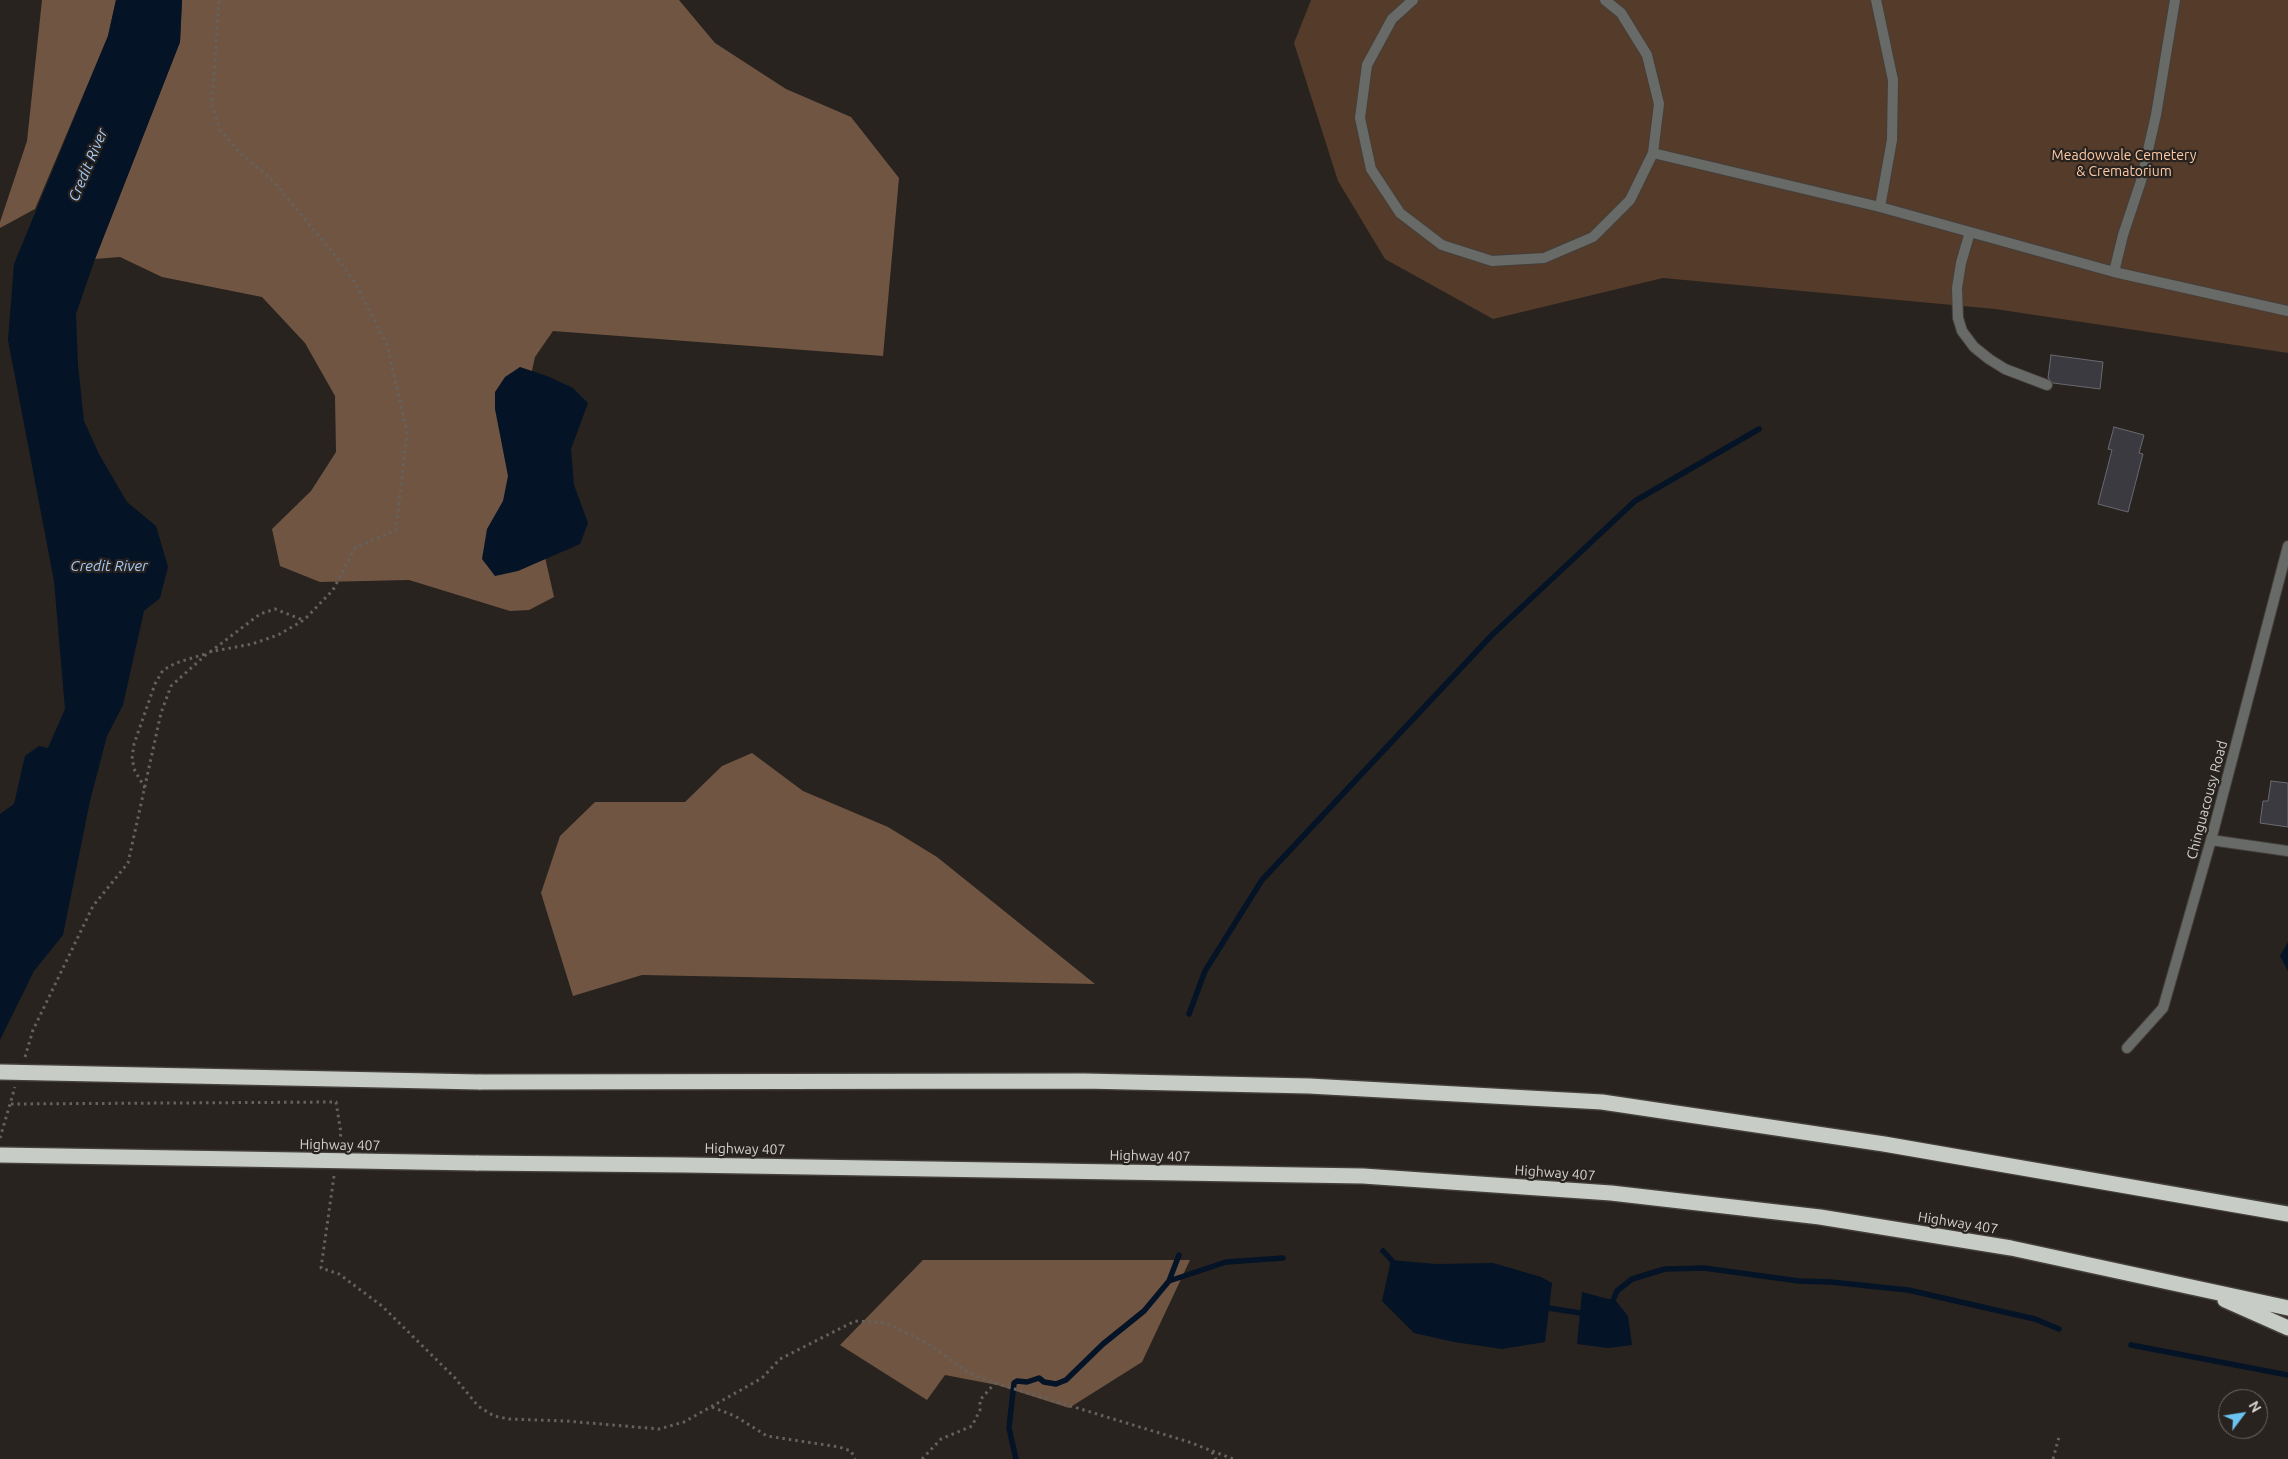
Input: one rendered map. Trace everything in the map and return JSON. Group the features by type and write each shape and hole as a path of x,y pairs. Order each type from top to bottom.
{"highway":[{"path":"0,1072 479,1082 1084,1081 1309,1086 1602,1102 1884,1144 2288,1214"},
{"name":"Highway 407","path":"0,1155 1363,1176 1601,1192 1820,1217 2011,1248 2194,1286 2288,1308"},
{"path":"2220,1201 2288,1205"},
{"path":"2194,1286 2288,1328"}],"street":[{"path":"1413,0 1392,19 1367,66 1360,118 1371,169 1400,213 1442,245 1492,261 1544,258 1592,237 1630,200 1653,153 1659,104 1647,55 1621,12 1605,0"},
{"path":"1876,0 1893,80 1892,140 1880,207"},
{"path":"2114,272 2123,236 2141,181 2156,115 2175,0"},
{"path":"1653,153 1880,207 2114,272 2288,311"},
{"path":"1970,232 1961,263 1957,288 1958,318 1962,331 1974,347 1989,360 2005,369 2047,385"},
{"name":"Chinguacousy Road","path":"2127,1048 2164,1008 2211,840 2288,546"},
{"path":"2211,840 2288,851"}],"path":[{"path":"145,788 136,772 132,758 134,744 155,684 163,670 176,663 209,652 252,644 278,635 304,620 333,590 355,548 396,530 407,432 387,345 354,281 273,181 241,154 220,130 212,104 219,0"},
{"path":"25,1058 33,1030 93,906 128,862 161,713 172,686 209,652 260,614 275,609 304,620"},
{"path":"0,1138 16,1085"},
{"path":"10,1104 336,1102 341,1133 338,1152"},
{"path":"335,1171 321,1268 339,1274 382,1306 455,1378 478,1406 494,1416 509,1420 548,1420 659,1429 684,1422 712,1407 762,1378 780,1359 855,1321 886,1323 929,1344 967,1372 995,1383 1189,1442 1233,1459"},
{"path":"922,1459 942,1439 972,1426 980,1410 980,1400 995,1383"},
{"path":"712,1407 735,1416 767,1436 839,1447 851,1451 855,1459"},
{"path":"2053,1459 2059,1438"},
{"path":"1212,1452 1216,1459"}],"green space":[{"name":"Meadowvale Cemetery & Crematorium","path":"1311,0 2288,0 2288,353 1995,309 1663,278 1493,319 1385,259 1338,181 1294,43"}],"shaded area":[{"path":"42,0 116,0 108,36 35,209 0,228 0,222 27,141"},
{"path":"182,0 679,0 715,43 786,89 851,117 899,178 883,356 553,331 535,357 527,393 542,544 554,597 529,610 510,611 409,580 320,582 280,566 272,529 311,491 336,452 335,396 305,343 262,297 162,277 120,257 95,259 180,42"},
{"path":"752,753 803,791 888,827 937,857 1095,984 642,975 573,996 541,893 560,836 595,802 685,802 722,766"},
{"path":"923,1260 1190,1260 1142,1362 1069,1408 997,1385 945,1375 927,1400 840,1345"}],"water":[{"name":"Credit River","path":"116,0 182,0 180,42 95,259 76,314 78,365 84,421 99,454 127,502 156,526 168,567 160,598 144,611 123,705 107,736 90,801 63,935 34,971 0,1040 0,814 14,804 25,756 39,746 48,748 65,709 54,581 8,340 14,264 108,36"},
{"path":"520,367 547,376 573,388 588,403 571,449 574,485 588,523 580,544 518,571 495,576 482,559 487,529 503,501 508,476 495,409 495,392 505,377"},
{"path":"2288,942 2288,971 2280,956"},
{"path":"1391,1260 1436,1264 1493,1263 1541,1277 1552,1283 1545,1342 1502,1349 1454,1342 1414,1333 1382,1301"},
{"path":"1582,1292 1616,1301 1628,1316 1632,1345 1608,1348 1577,1344"}],"building":[{"path":"2051,355 2103,362 2100,389 2053,383 2048,378"},
{"path":"2114,427 2144,435 2139,453 2143,454 2128,512 2098,504 2112,450 2108,449"},
{"path":"2271,781 2288,783 2288,827 2260,823 2263,801 2268,801"}],"waterway":[{"path":"1189,1014 1205,971 1262,880 1491,636 1635,501 1759,429"},
{"path":"1383,1251 1396,1265"},
{"path":"1016,1459 1009,1428 1014,1383 1017,1381 1027,1382 1039,1378 1044,1382 1056,1384 1066,1380 1103,1344 1144,1311 1169,1281 1179,1255"},
{"path":"1169,1281 1226,1262 1283,1258"},
{"path":"1611,1305 1617,1291 1632,1279 1665,1269 1704,1268 1799,1281 1831,1282 1908,1290 2035,1319 2059,1329"},
{"path":"1542,1307 1587,1314"},
{"path":"2131,1345 2288,1375"}]}
